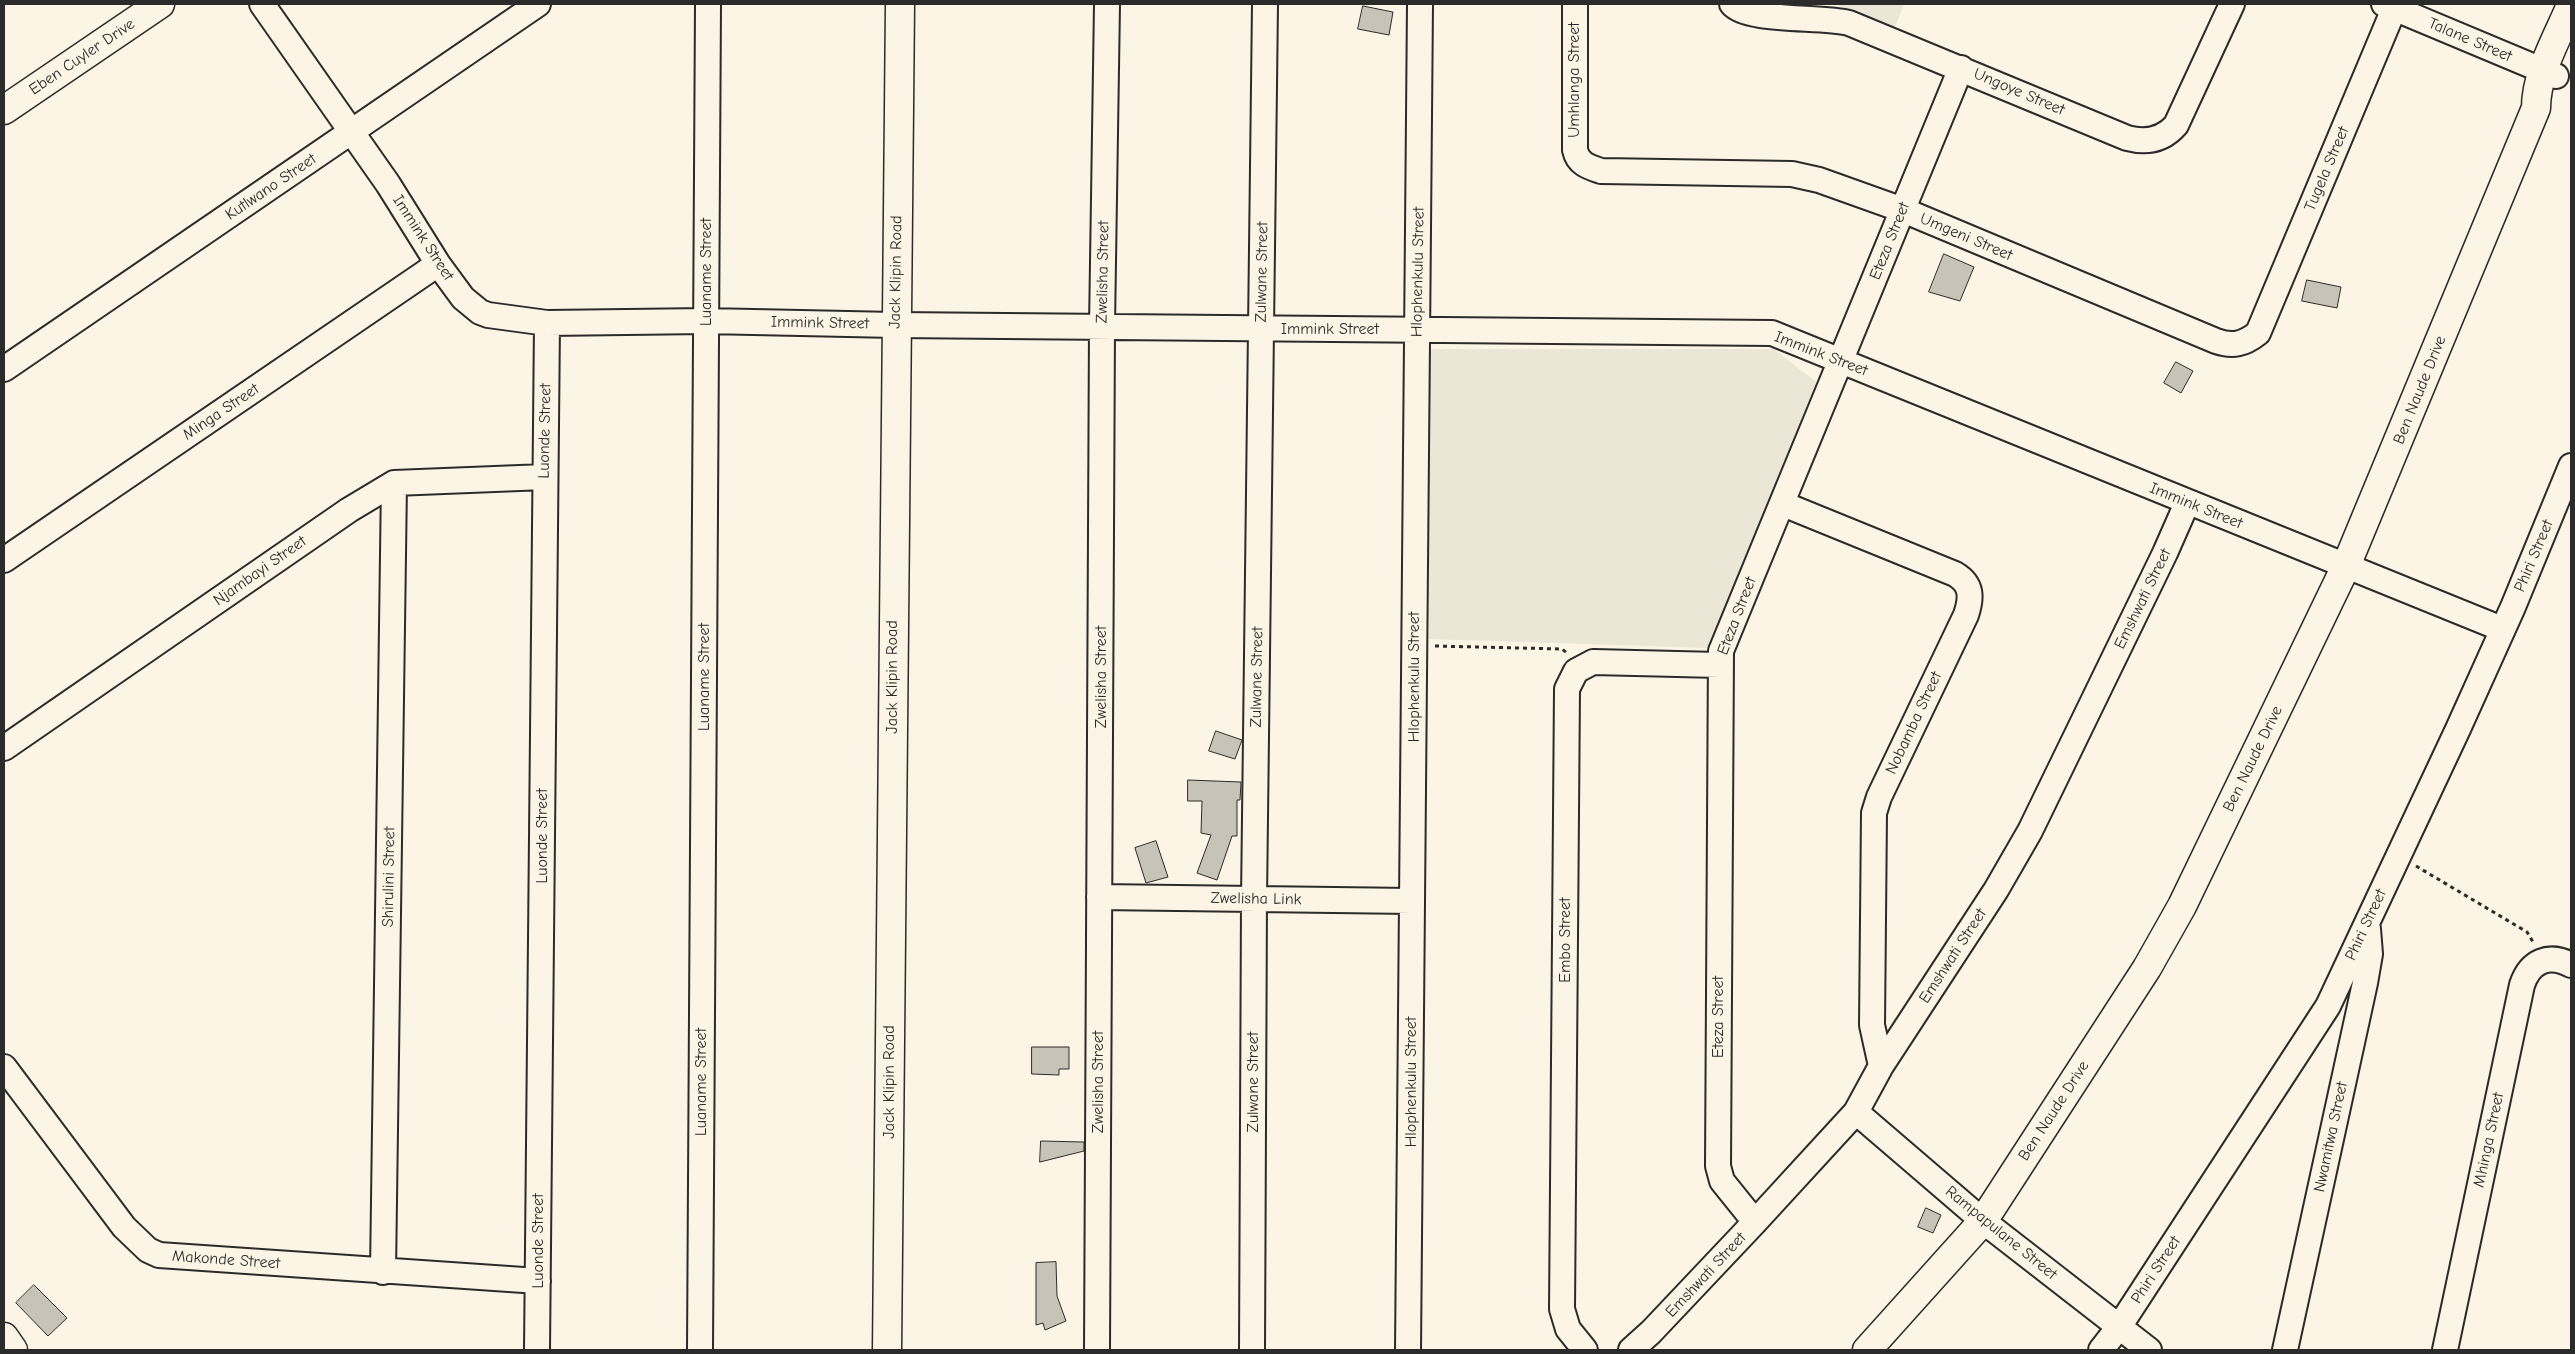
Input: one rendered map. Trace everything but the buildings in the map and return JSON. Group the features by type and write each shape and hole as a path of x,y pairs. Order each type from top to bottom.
{"main road":[{"name":"Eben Cuyler Drive","path":"4,110 160,4"},
{"name":"Jack Klipin Road","path":"887,1350 895,325 900,4"},
{"name":"Ben Naude Drive","path":"2550,73 2571,4"},
{"name":"Ben Naude Drive","path":"1866,1350 1983,1221 2147,968 2182,906 2346,566 2536,108 2536,98 2571,39"},
{"path":"4,1337 13,1350"}],"street":[{"name":"Immink Street","path":"262,4 388,184 438,264 463,298 480,312 495,317 547,322 706,321 895,325 1765,333 1780,335 2187,503 2502,629"},
{"name":"Kutlwano Street","path":"4,369 538,4"},
{"name":"Luaname Street","path":"700,1350 708,4"},
{"name":"Zwelisha Street","path":"1097,1350 1102,326 1107,4"},
{"name":"Zulwane Street","path":"1252,1350 1254,900 1265,4"},
{"name":"Hlophenkulu Street","path":"1408,1350 1420,4"},
{"name":"Umhlanga Street","path":"1575,4 1574,150 1582,163 1601,171"},
{"name":"Ungoye Street","path":"1732,4 1742,12 1754,15 1831,19 1849,23 2128,138 2143,141 2166,135 2176,125 2232,4"},
{"name":"Talane Street","path":"2392,5 2550,73"},
{"name":"Tugela Street","path":"2258,333 2392,5"},
{"name":"Eteza Street","path":"1755,1222 1722,1181 1718,1166 1720,665 1723,646 1961,68"},
{"name":"Umgeni Street","path":"1601,171 1800,175 1903,210 2216,341 2229,345 2241,344 2258,333"},
{"name":"Minga Street","path":"4,560 438,264"},
{"name":"Luonde Street","path":"538,1350 547,322"},
{"name":"Phiri Street","path":"2101,1350 2119,1327 2328,1006 2502,629 2571,466"},
{"name":"Njambayi Street","path":"4,748 349,510 394,482 545,477"},
{"name":"Shirulini Street","path":"383,1272 394,482"},
{"name":"Emshwati Street","path":"1631,1350 1651,1332 1755,1222 1856,1112 1881,1066 1996,890 2030,831 2165,553 2187,503"},
{"name":"Nobamba Street","path":"1783,504 1955,574 1967,583 1970,592 1970,603 1966,615 1883,789 1874,813 1872,1025 1881,1066"},
{"path":"1580,667 1599,662 1720,665"},
{"name":"Embo Street","path":"1580,667 1573,676 1567,695 1562,1309 1568,1329 1585,1350"},
{"name":"Zwelisha Link","path":"1100,897 1412,901"},
{"name":"Nwamitwa Street","path":"2285,1350 2365,984 2370,944 2366,922"},
{"name":"Mhinga Street","path":"2445,1350 2522,984 2528,970 2560,962"},
{"name":"Makonde Street","path":"4,1067 116,1217 148,1250 159,1255 383,1272 538,1281"},
{"name":"Rampapulane Street","path":"1856,1112 1983,1221 2149,1350"}],"path":[{"path":"1414,646 1562,648 1580,667"},
{"path":"2398,855 2527,932 2560,962"}],"shaded area":[{"path":"1834,4 1904,4 1895,27"},
{"path":"1428,349 1774,349 1816,382 1708,648 1429,639"}]}
